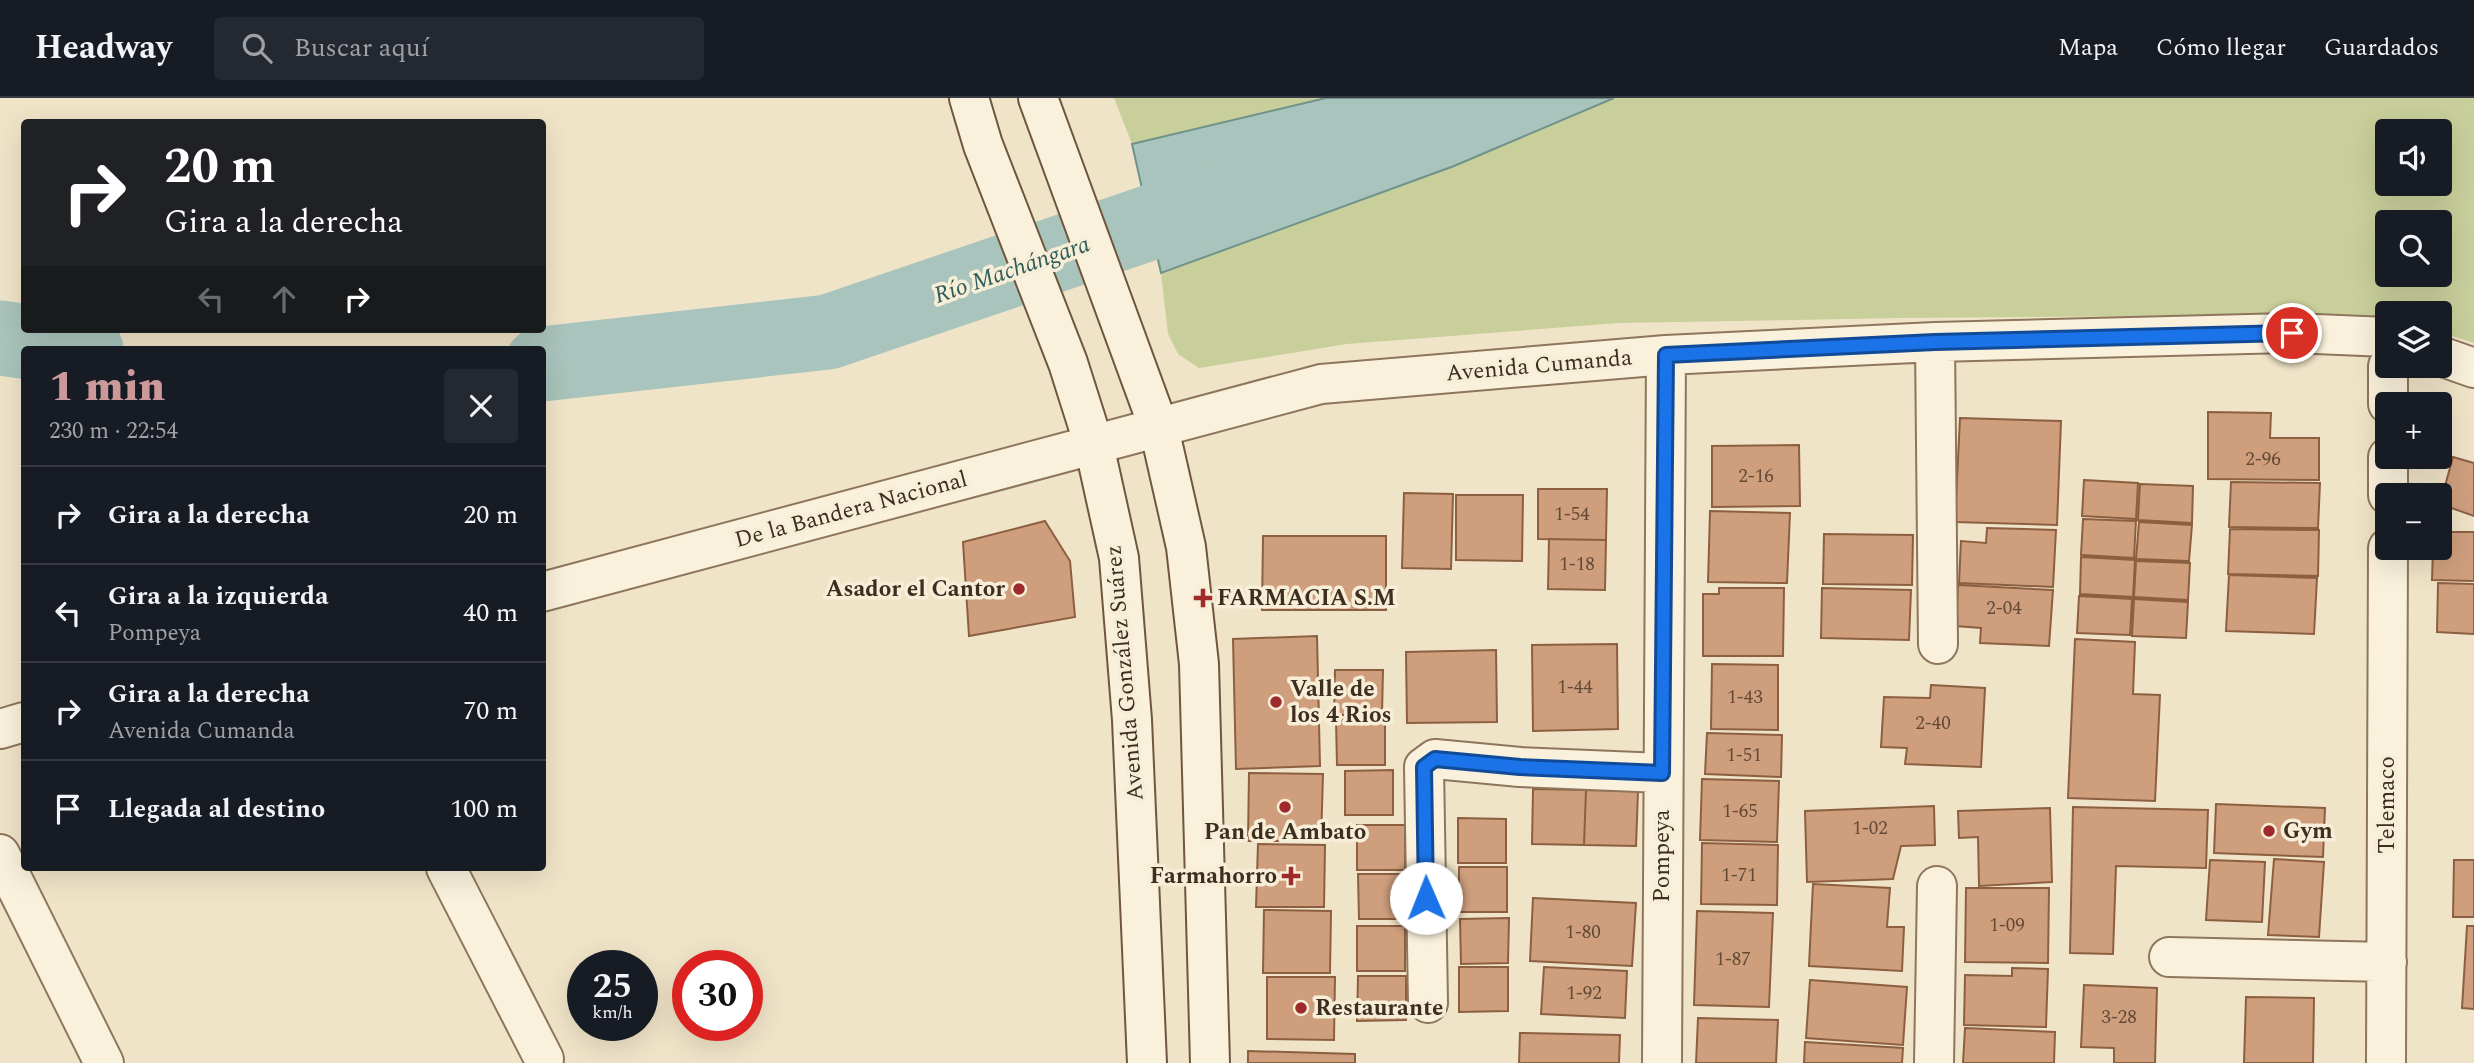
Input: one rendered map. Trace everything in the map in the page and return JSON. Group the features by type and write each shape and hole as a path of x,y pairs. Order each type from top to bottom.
{"street":[{"name":"Avenida González Suárez","path":"969,98 983,145 1068,363 1094,445 1119,558 1132,720 1147,1063"},
{"path":"1042,110 1159,428 1186,547 1199,664 1210,1063"},
{"name":"Avenida Cumanda","path":"1159,428 1321,384 1666,355 1935,342 2292,333 2375,336"},
{"path":"1935,342 1938,644"},
{"name":"Pompeya","path":"1662,1063 1666,355"},
{"path":"2452,360 2474,368"},
{"name":"De la Bandera Nacional","path":"546,591 1159,428"},
{"name":"Telemaco","path":"2386,1063 2388,560"},
{"path":"0,729 21,723"},
{"path":"1428,1003 1424,767 1435,759 1520,767 1662,773"},
{"path":"0,854 104,1063"},
{"path":"448,871 544,1059"},
{"path":"1934,1063 1937,886"},
{"path":"2169,957 2387,962"}],"green space":[{"path":"1114,98 1334,98 1132,144"},
{"path":"1614,98 2474,98 2474,343 2452,336 2452,301 2375,301 2375,321 2337,315 1619,323 1347,344 1199,368 1178,354 1168,334 1161,273 1454,166"}],"water":[{"path":"1326,98 1614,98 1454,166 1161,273 1132,144"}],"building":[{"path":"2208,412 2271,413 2270,438 2319,438 2319,480 2208,479"},
{"path":"1960,418 2061,421 2057,525 1955,522"},
{"path":"1799,445 1800,506 1712,507 1712,446"},
{"path":"2453,457 2474,463 2474,516 2452,508 2452,483 2446,483 2450,469 2452,469"},
{"path":"2084,480 2138,483 2136,519 2082,516"},
{"path":"2231,482 2320,483 2318,528 2229,527"},
{"path":"2140,484 2193,486 2192,523 2138,520"},
{"path":"1538,489 1607,489 1606,540 1538,539"},
{"path":"1404,493 1453,494 1451,569 1402,568"},
{"path":"1456,495 1523,495 1522,561 1456,560"},
{"path":"1710,511 1790,513 1787,583 1708,582"},
{"path":"2083,519 2136,521 2134,558 2081,555"},
{"name":"Asador el Cantor","path":"1045,521 1070,561 1075,617 969,636 963,542"},
{"path":"2139,522 2192,525 2189,561 2136,559"},
{"path":"1987,528 2056,530 2053,587 1959,583 1961,541 1986,543"},
{"path":"2230,529 2319,530 2318,576 2228,574"},
{"path":"2452,532 2474,532 2474,581 2432,580 2433,560 2452,560"},
{"path":"1824,534 1913,535 1912,585 1823,584"},
{"path":"1263,536 1386,536 1386,610 1262,610"},
{"path":"1549,539 1606,540 1605,590 1548,589"},
{"path":"2081,557 2135,560 2133,597 2080,594"},
{"path":"2136,561 2190,563 2188,600 2134,597"},
{"path":"2229,575 2317,578 2314,634 2226,631"},
{"path":"2438,583 2474,584 2474,634 2437,632"},
{"path":"1958,585 2053,590 2049,646 1980,643 1981,628 1956,626"},
{"path":"1719,588 1784,588 1783,656 1703,656 1703,594 1719,594"},
{"path":"1822,588 1911,590 1909,640 1821,638"},
{"path":"2079,596 2132,599 2130,635 2077,633"},
{"path":"2134,599 2188,602 2186,638 2132,636"},
{"name":"Valle de los 4 Rios","path":"1317,636 1320,766 1236,769 1233,639"},
{"path":"2075,639 2135,642 2133,694 2160,695 2155,801 2068,798"},
{"path":"1617,644 1618,729 1533,731 1532,645"},
{"path":"1496,650 1497,722 1407,723 1406,652"},
{"path":"1712,664 1778,665 1778,730 1711,729"},
{"path":"1335,670 1383,670 1382,715 1334,715"},
{"path":"1931,685 1985,688 1981,767 1905,764 1907,748 1881,747 1884,697 1930,698"},
{"path":"1385,719 1385,765 1337,765 1336,720"},
{"path":"1707,733 1782,735 1781,777 1705,774"},
{"path":"1393,770 1393,815 1345,815 1345,771"},
{"name":"Pan de Ambato","path":"1249,773 1323,774 1321,841 1248,841"},
{"path":"1702,779 1779,781 1777,842 1700,840"},
{"path":"1533,789 1586,790 1584,845 1532,844"},
{"path":"1586,790 1638,791 1636,846 1584,845"},
{"name":"Gym","path":"2216,804 2325,808 2323,857 2214,853"},
{"path":"1934,806 1935,845 1901,846 1893,879 1807,882 1805,811"},
{"path":"2073,807 2208,810 2206,868 2116,866 2113,954 2070,953"},
{"path":"2050,808 2052,882 1979,886 1978,837 1959,838 1958,811"},
{"path":"1458,818 1506,819 1506,863 1458,863"},
{"path":"1357,825 1405,825 1405,870 1357,870"},
{"path":"1702,843 1778,845 1777,905 1701,904"},
{"name":"Farmahorro","path":"1258,844 1325,845 1324,907 1256,907"},
{"path":"2274,859 2324,862 2319,937 2268,935"},
{"path":"2210,860 2265,862 2262,922 2206,920"},
{"path":"2454,860 2474,860 2474,917 2453,917"},
{"path":"1459,867 1507,867 1507,912 1459,912"},
{"path":"1358,874 1406,874 1406,919 1359,919"},
{"path":"1813,884 1890,888 1887,927 1904,927 1902,971 1809,966"},
{"path":"1966,888 2049,888 2048,963 1965,962"},
{"path":"1533,898 1636,903 1632,966 1530,961"},
{"path":"1264,910 1331,911 1330,973 1263,973"},
{"path":"1697,911 1773,913 1769,1007 1694,1005"},
{"path":"1509,918 1508,963 1461,964 1460,919"},
{"path":"1357,926 1405,926 1405,971 1357,971"},
{"path":"2467,926 2474,926 2474,1009 2462,1008"},
{"path":"1459,967 1508,967 1508,1011 1459,1012"},
{"path":"1544,967 1627,971 1625,1018 1541,1014"},
{"path":"2012,968 2048,969 2046,1027 1964,1025 1965,975 2012,976"},
{"path":"1358,976 1406,976 1406,1020 1357,1021"},
{"name":"Restaurante","path":"1267,977 1335,977 1334,1040 1267,1039"},
{"path":"1810,980 1907,987 1903,1045 1806,1038"},
{"path":"2084,985 2157,988 2155,1063 2114,1063 2114,1048 2081,1047"},
{"path":"2246,997 2314,998 2313,1063 2244,1063"},
{"path":"1698,1018 1778,1020 1776,1063 1696,1063"},
{"path":"1965,1028 2055,1032 2054,1063 1963,1063"},
{"path":"1520,1033 1620,1035 1619,1063 1519,1063"},
{"path":"1805,1042 1903,1048 1902,1063 1804,1063"},
{"path":"1248,1051 1355,1054 1355,1063 1248,1063"}],"waterway":[{"name":"Río Machángara","path":"546,364 828,332 1249,189"},
{"name":"Río Machángara","path":"0,338 57,346"}],"place":[{"name":"Asador el Cantor","path":"1019,589"},
{"name":"FARMACIA S.M","path":"1203,598"},
{"name":"Valle de los 4 Rios","path":"1276,702"},
{"name":"Pan de Ambato","path":"1285,807"},
{"name":"Gym","path":"2269,831"},
{"name":"Farmahorro","path":"1291,876"},
{"name":"Restaurante","path":"1301,1008"}],"route":[{"path":"1426,898 1424,767 1435,759 1520,767 1662,773 1666,355 1935,342 2292,333"}]}
